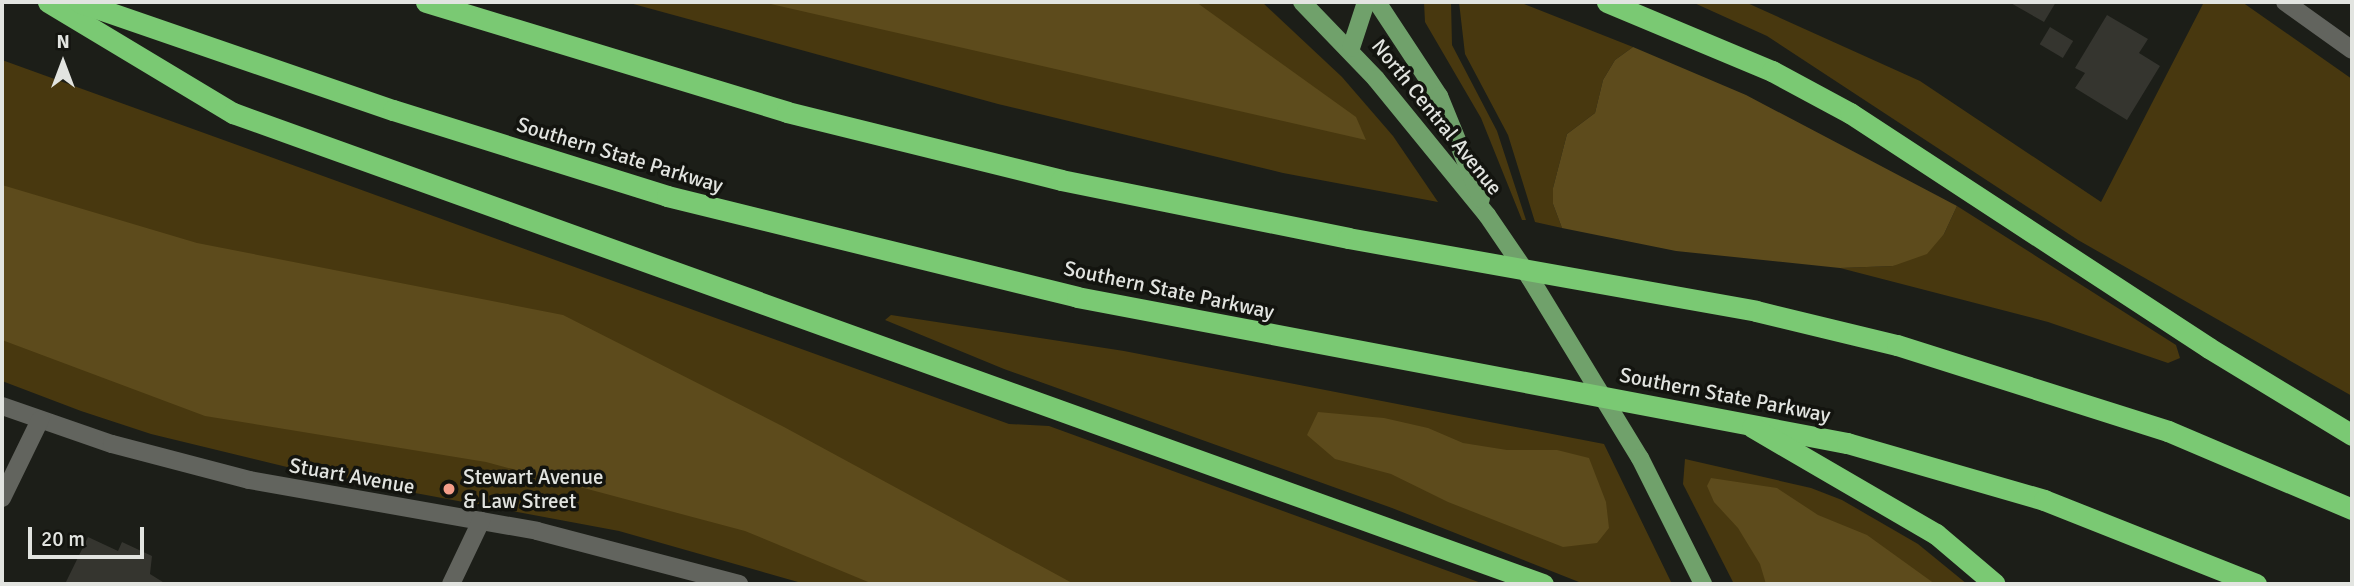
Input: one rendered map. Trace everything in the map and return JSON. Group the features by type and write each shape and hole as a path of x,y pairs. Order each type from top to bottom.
{"highway":[{"path":"48,2 233,113 1543,584"},
{"name":"Southern State Parkway","path":"79,2 381,106 667,196 1077,297 1356,353 1741,421 1977,478 2177,550 2256,584"},
{"path":"426,2 787,112 923,148 1348,238 1756,311 2030,384 2168,431 2352,509"},
{"path":"1607,2 1772,71 1850,113 2209,348 2352,435"},
{"path":"1741,421 1936,534 1995,584"}],"main road":[{"name":"North Central Avenue","path":"1302,2 1351,48 1487,215 1604,395 1703,584"},
{"path":"1351,48 1366,2"},
{"name":"North Central Avenue","path":"1377,2 1438,96 1487,215"}],"street":[{"path":"2285,2 2352,50"},
{"name":"Stuart Avenue","path":"2,406 40,420 249,480 481,521 650,557 739,584"},
{"path":"2,498 40,420"},
{"path":"450,584 481,521"}],"shaded area":[{"path":"626,2 1262,2 1342,77 1393,136 1438,202 1283,173 998,104"},
{"path":"762,2 1196,2 1356,117 1366,140"},
{"path":"1424,2 1451,2 1452,45 1497,131 1526,220 1522,220 1481,118 1425,22"},
{"path":"1459,2 1519,2 1633,47 1615,60 1603,80 1595,113 1567,134 1553,188 1553,204 1562,228 1535,222 1508,135 1465,54"},
{"path":"1692,2 1745,2 1920,81 2101,202 2204,2 2242,2 2352,79 2352,396 2078,240 1767,36"},
{"path":"1633,47 1746,95 1957,206 1944,234 1927,254 1893,266 1840,268 1676,251 1562,228 1553,204 1553,188 1567,134 1595,113 1603,80 1615,60"},
{"path":"2,60 1009,424 1049,426 1484,584 805,584 619,531 324,476 151,434 81,411 2,381"},
{"path":"2,185 197,243 563,315 784,427 1074,584 873,584 745,531 486,462 205,416 2,340"},
{"path":"1957,206 2176,345 2180,358 2168,363 2048,322 1840,268 1893,266 1944,234"},
{"path":"891,315 1124,351 1604,444 1672,584 1584,584 1392,508 1004,369 885,320"},
{"path":"1318,412 1384,418 1428,428 1463,443 1507,450 1557,450 1589,458 1606,502 1609,528 1597,543 1563,547 1448,502 1391,474 1335,459 1307,435"},
{"path":"1685,459 1811,488 1842,500 1918,544 1967,584 1734,584 1683,484"},
{"path":"1711,478 1777,488 1818,515 1867,535 1935,584 1766,584 1760,564 1738,528 1714,502 1707,486"}],"building":[{"path":"2009,2 2056,2 2044,22"},
{"path":"2107,15 2148,39 2139,53 2160,66 2127,120 2075,88 2085,73 2075,68"},
{"path":"2050,27 2073,41 2063,58 2040,44"},
{"path":"88,537 118,551 122,542 152,556 150,574 166,584 65,584"}],"place":[{"name":"Stewart Avenue & Law Street","path":"449,489"}]}
